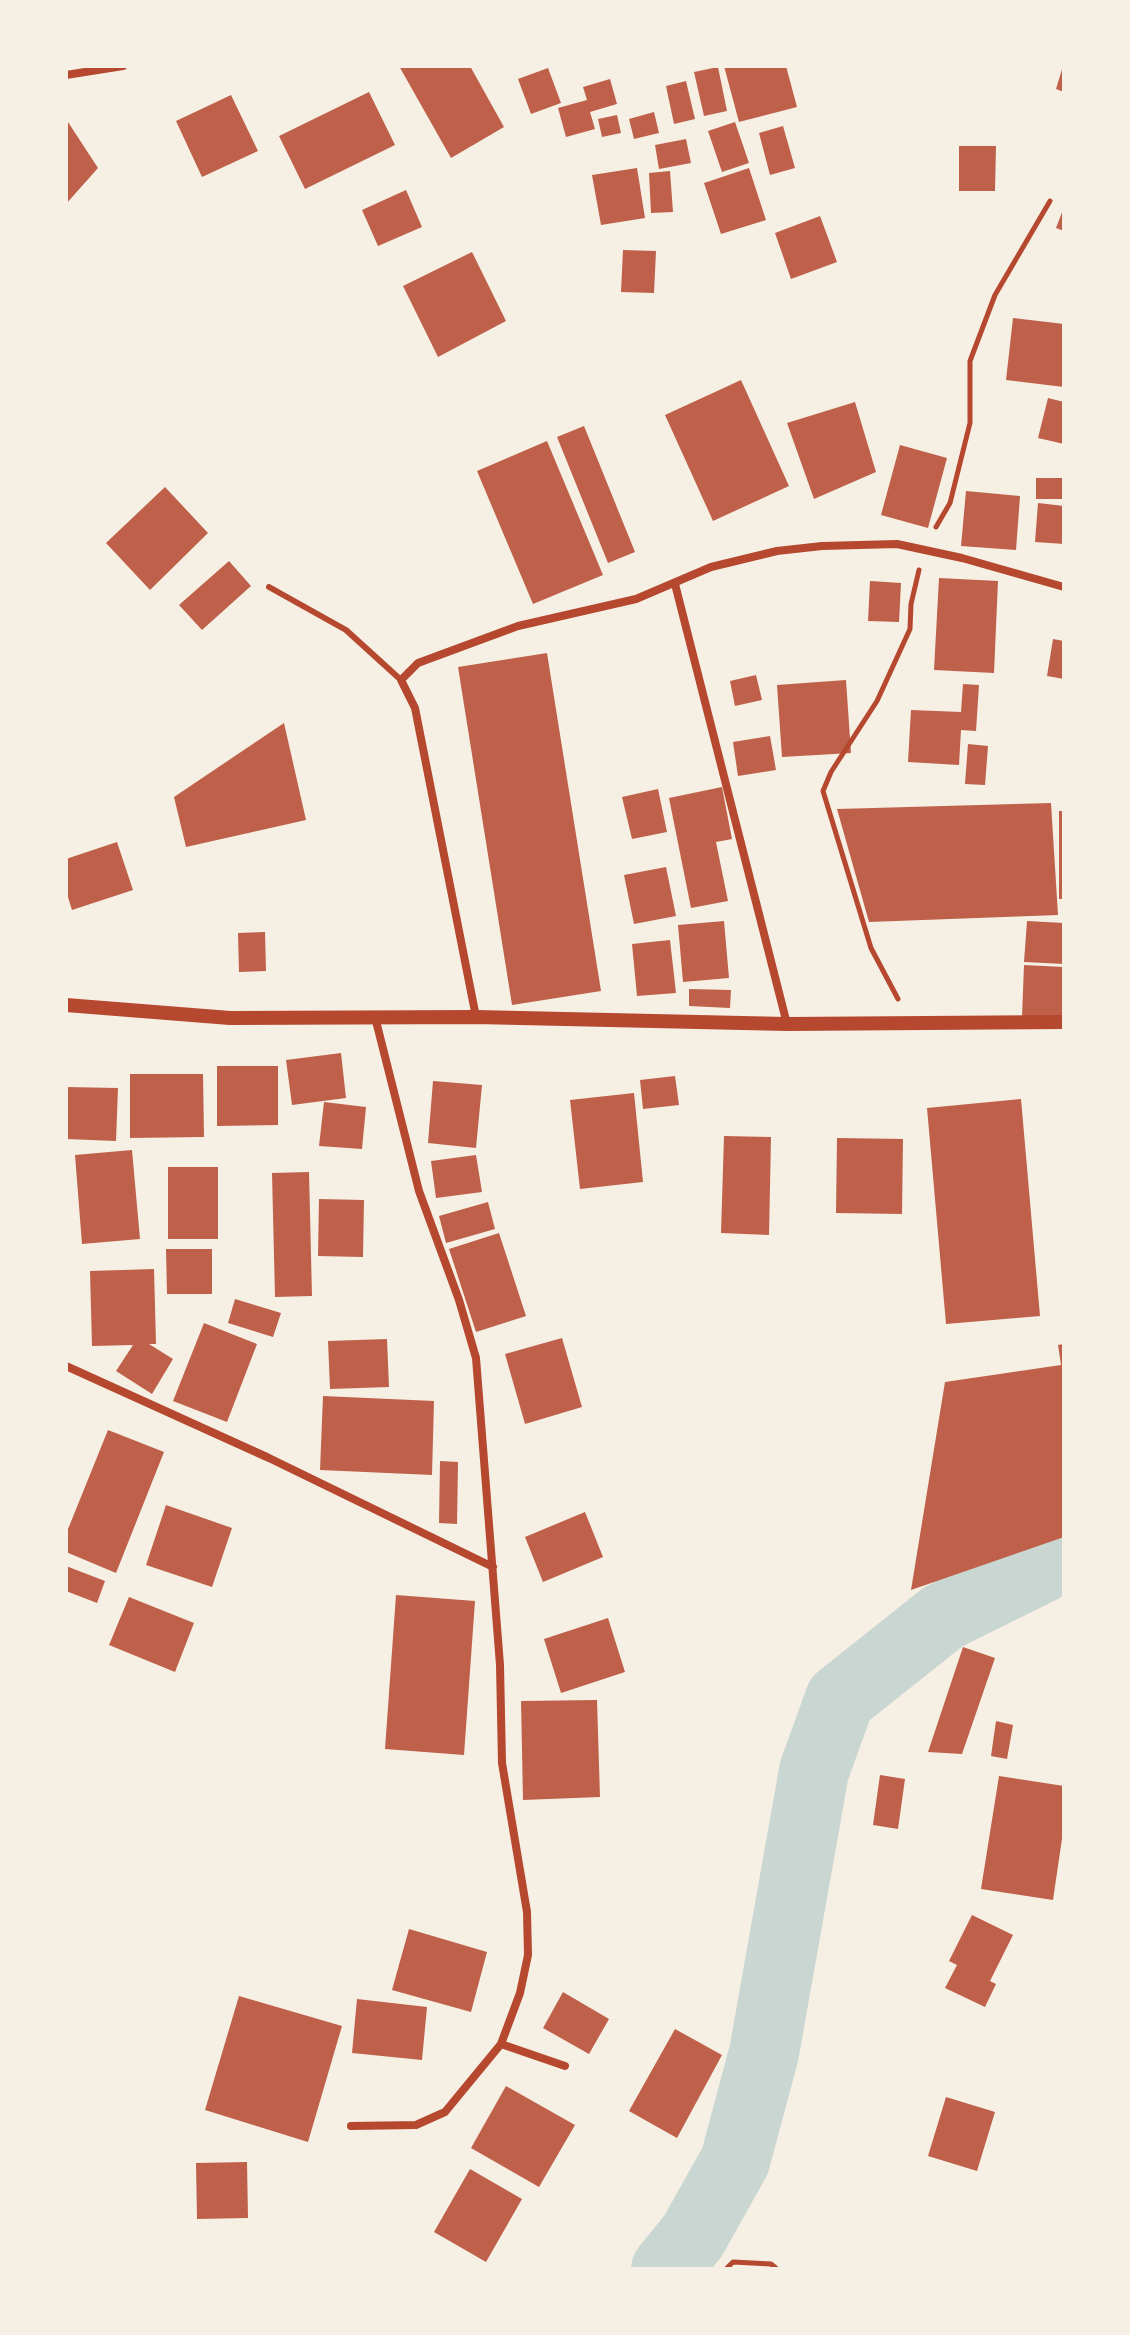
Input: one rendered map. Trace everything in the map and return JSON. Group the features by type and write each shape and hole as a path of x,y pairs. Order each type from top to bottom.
{"street":[{"path":"66,75 88,69 123,66"},
{"path":"476,1017 415,708 401,680 418,663 518,626 636,599 711,567 777,551 897,544 1064,587"},
{"path":"675,584 787,1024"},
{"path":"66,1005 230,1018 476,1017 787,1024 1064,1022"},
{"path":"351,2126 416,2125 445,2112 501,2044 520,1993 528,1955 527,1912 502,1763 500,1665 476,1358 459,1300 419,1191 375,1017"},
{"path":"66,1366 269,1458 493,1567"},
{"path":"501,2044 565,2066"}],"lane":[{"path":"269,587 346,630 401,680"}],"path":[{"path":"915,1023 895,994 871,948 823,791 831,772 877,701 910,629 911,604 924,550 950,503 970,423 970,361 995,295 1050,201"},
{"path":"726,2269 733,2262 771,2264 777,2269"}],"building":[{"path":"399,66 470,66 504,127 451,158"},
{"path":"724,66 786,66 797,107 739,122"},
{"path":"1064,66 1064,92 1056,89"},
{"path":"718,67 727,111 704,116 694,72"},
{"path":"548,68 561,103 531,114 518,79"},
{"path":"610,79 617,104 590,112 595,129 566,137 558,108 587,100 583,87"},
{"path":"686,81 695,119 674,124 666,86"},
{"path":"369,92 395,145 305,189 279,136"},
{"path":"231,95 258,151 202,177 176,121"},
{"path":"654,112 659,133 634,139 629,119"},
{"path":"617,115 621,133 602,137 598,119"},
{"path":"68,122 98,168 66,204 66,124"},
{"path":"735,122 749,163 722,172 708,131"},
{"path":"783,126 795,168 770,175 759,133"},
{"path":"686,139 691,163 659,169 655,145"},
{"path":"959,146 996,146 995,191 959,191"},
{"path":"637,168 645,218 601,225 592,175"},
{"path":"749,168 766,220 721,234 704,183"},
{"path":"670,171 673,212 651,213 649,173"},
{"path":"406,190 422,227 378,246 362,210"},
{"path":"1064,207 1064,231 1056,228"},
{"path":"820,216 837,262 791,279 775,233"},
{"path":"623,250 656,251 654,293 621,292"},
{"path":"472,252 506,321 438,357 403,286"},
{"path":"1013,318 1064,324 1064,387 1006,380"},
{"path":"741,380 789,486 713,521 665,415"},
{"path":"1048,398 1064,402 1064,444 1038,438"},
{"path":"855,402 876,472 814,499 787,423"},
{"path":"584,426 635,552 608,563 557,437"},
{"path":"547,441 603,575 533,604 477,471"},
{"path":"900,445 947,458 928,528 881,515"},
{"path":"1036,478 1063,478 1062,499 1036,499"},
{"path":"165,487 208,533 150,590 106,543"},
{"path":"966,491 1020,496 1016,550 961,546"},
{"path":"1038,503 1064,506 1064,544 1035,542"},
{"path":"229,561 251,586 202,630 179,605"},
{"path":"939,578 998,581 994,673 934,670"},
{"path":"870,581 901,583 899,622 868,621"},
{"path":"1053,639 1064,641 1064,679 1047,676"},
{"path":"547,653 601,991 512,1005 458,667"},
{"path":"756,675 762,700 735,706 730,681"},
{"path":"846,680 851,753 782,757 777,685"},
{"path":"963,684 979,685 976,731 961,730 959,765 908,762 911,710 961,712"},
{"path":"284,723 306,820 186,847 174,797"},
{"path":"770,736 776,770 738,776 733,742"},
{"path":"968,744 988,746 985,785 965,784"},
{"path":"722,787 732,839 716,842 728,901 691,908 669,798"},
{"path":"658,789 667,832 632,839 622,797"},
{"path":"1051,803 1058,915 869,922 837,809"},
{"path":"1059,811 1064,811 1064,899 1059,899"},
{"path":"117,842 133,890 72,910 66,891 66,859"},
{"path":"666,867 676,916 634,924 624,875"},
{"path":"724,921 729,978 683,982 678,925"},
{"path":"1027,921 1064,923 1064,964 1024,962"},
{"path":"265,932 266,971 239,972 238,933"},
{"path":"670,940 676,993 637,996 632,944"},
{"path":"1024,965 1064,967 1064,1019 1022,1017"},
{"path":"689,989 731,990 730,1008 689,1006"},
{"path":"341,1053 346,1098 292,1105 286,1060"},
{"path":"217,1066 278,1066 278,1125 217,1126"},
{"path":"130,1074 203,1074 204,1137 130,1138"},
{"path":"675,1076 679,1105 643,1109 640,1080"},
{"path":"433,1081 482,1085 476,1148 428,1143"},
{"path":"66,1087 118,1088 116,1141 66,1139"},
{"path":"634,1093 643,1182 580,1189 570,1100"},
{"path":"1021,1099 1040,1316 946,1324 927,1108"},
{"path":"324,1102 366,1107 362,1149 319,1146"},
{"path":"724,1136 771,1137 769,1235 721,1233"},
{"path":"837,1138 903,1139 902,1214 836,1213"},
{"path":"132,1150 140,1239 82,1244 75,1155"},
{"path":"476,1155 482,1192 436,1198 431,1161"},
{"path":"168,1167 218,1167 218,1239 168,1239"},
{"path":"309,1172 312,1296 275,1297 272,1173"},
{"path":"319,1199 364,1200 363,1257 318,1256"},
{"path":"488,1202 495,1229 446,1243 439,1216"},
{"path":"499,1233 526,1316 476,1332 449,1249"},
{"path":"166,1249 212,1249 212,1294 167,1294"},
{"path":"154,1269 156,1344 149,1344 173,1359 152,1394 116,1371 133,1345 92,1346 90,1271"},
{"path":"235,1299 281,1313 273,1337 228,1323"},
{"path":"204,1323 257,1344 227,1422 173,1401"},
{"path":"562,1338 582,1407 525,1424 505,1354"},
{"path":"387,1339 389,1387 330,1389 328,1341"},
{"path":"1064,1344 1064,1537 911,1590 945,1382 1061,1365 1058,1345"},
{"path":"323,1396 434,1401 432,1475 320,1470"},
{"path":"108,1430 164,1452 116,1573 66,1552 66,1534"},
{"path":"440,1461 458,1462 457,1524 439,1523"},
{"path":"166,1505 232,1528 212,1587 146,1565"},
{"path":"585,1512 603,1557 543,1582 525,1537"},
{"path":"66,1566 105,1581 97,1603 66,1591"},
{"path":"396,1595 475,1601 464,1755 385,1749"},
{"path":"129,1597 194,1623 175,1672 109,1645"},
{"path":"608,1618 625,1672 561,1693 544,1639"},
{"path":"963,1647 995,1658 962,1754 928,1752"},
{"path":"597,1700 600,1797 523,1800 521,1701"},
{"path":"996,1721 1013,1725 1007,1759 991,1756"},
{"path":"880,1775 905,1779 898,1829 873,1825"},
{"path":"999,1776 1064,1786 1064,1825 1053,1900 981,1889"},
{"path":"972,1915 1013,1935 990,1981 996,1984 985,2007 945,1988 957,1965 949,1961"},
{"path":"409,1929 487,1952 471,2012 392,1990"},
{"path":"563,1992 609,2019 589,2054 543,2028"},
{"path":"239,1996 342,2026 308,2142 205,2110"},
{"path":"357,1999 427,2007 422,2060 352,2053"},
{"path":"675,2029 722,2055 677,2138 629,2111"},
{"path":"506,2086 575,2125 539,2187 471,2148"},
{"path":"946,2097 995,2112 977,2171 928,2156"},
{"path":"247,2162 248,2218 197,2219 196,2163"},
{"path":"470,2169 522,2199 486,2262 434,2232"}],"waterway":[{"path":"666,2269 693,2236 735,2161 764,2053 814,1771 840,1699 943,1617 1064,1557"}]}
